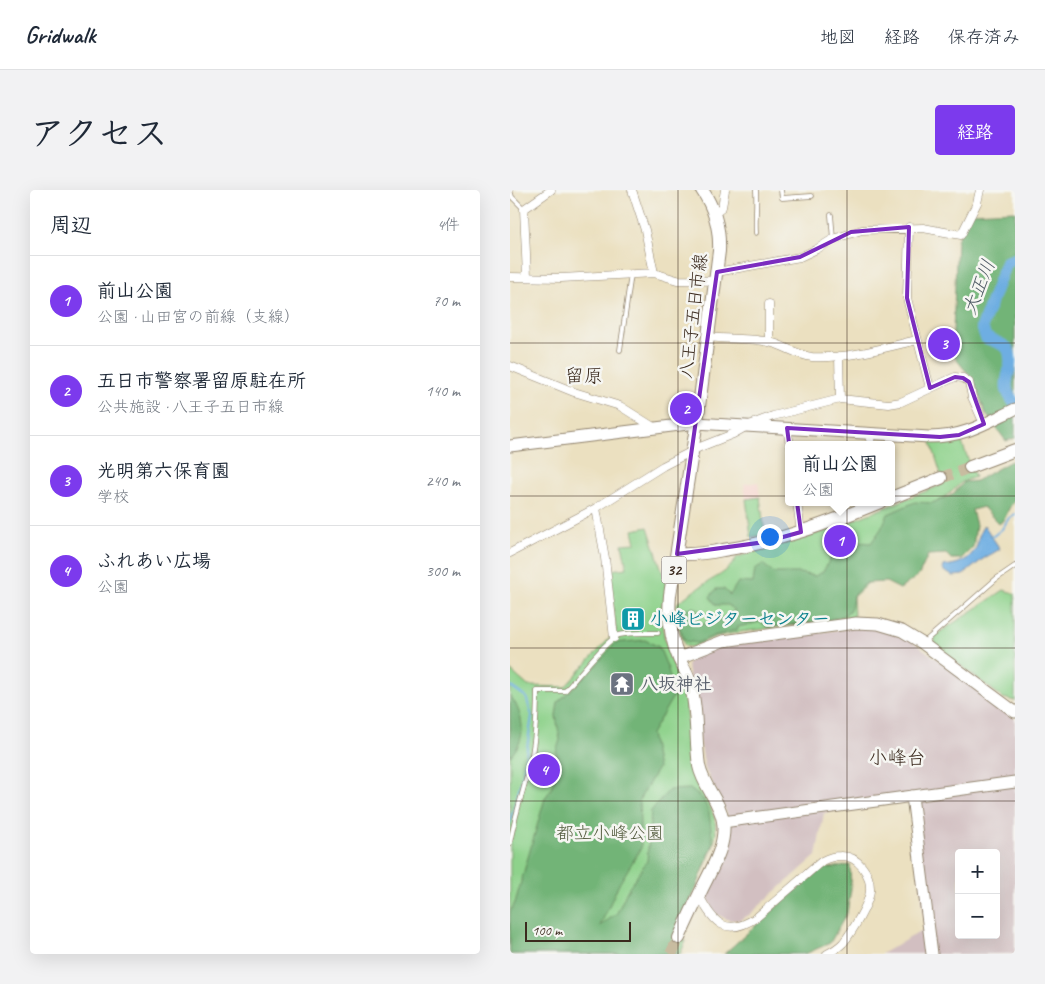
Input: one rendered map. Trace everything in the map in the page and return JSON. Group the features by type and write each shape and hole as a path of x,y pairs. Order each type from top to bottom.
{"main road":[{"name":"八王子五日市線","path":"680,938 723,841 723,822 719,806 700,768 694,699 689,680 671,635 669,614 670,595 696,423 720,240 714,213 702,190"},
{"path":"970,467 1015,450"},
{"path":"895,496 941,478"},
{"path":"677,554 700,554 733,549 801,532 869,506"}],"street":[{"path":"527,276 524,209 551,190"},
{"path":"632,190 645,230 654,273"},
{"path":"510,277 561,278 654,273 677,280 716,276 800,257 818,249 833,239 862,230 909,227 961,235 977,203 980,190"},
{"path":"714,213 722,207 726,191"},
{"path":"909,227 907,298 930,388"},
{"path":"769,304 769,342"},
{"path":"708,337 769,342 802,356 840,356 917,340"},
{"path":"840,356 840,399"},
{"path":"510,366 574,392 620,406 655,428"},
{"path":"510,553 596,508 655,471 692,451 777,414 840,399 889,404 901,402 955,377 964,378 969,382 972,397 989,421"},
{"path":"510,446 696,423 783,428 870,439 948,437 967,432 1015,409"},
{"path":"777,414 776,420 783,428 788,441"},
{"path":"798,506 801,532"},
{"path":"596,508 605,558 614,638"},
{"path":"679,658 723,641 856,623 878,624 902,631 922,643 1015,712"},
{"path":"723,822 1015,782"},
{"path":"912,796 932,954"},
{"path":"699,895 711,917 718,923 726,926 747,924 822,861 831,857 850,857 864,869 868,876 870,893 842,943 827,954"}],"lane":[{"path":"510,190 512,197 524,209"},
{"path":"756,190 756,234"},
{"path":"781,190 782,198 812,196"},
{"path":"831,216 833,239"},
{"path":"620,350 631,274"},
{"path":"922,643 996,579 1015,566"},
{"path":"510,843 528,774 537,714 537,691 564,691 614,638 620,635 658,633"}],"highlighted area":[{"path":"909,227 907,298 930,388 955,377 963,378 969,382 984,424 959,435 940,437 787,428 801,532 765,542 677,554 717,272 800,257 851,232"}],"shaded area":[{"path":"758,482 765,535 751,537 744,484"},
{"path":"870,627 904,635 1006,710 1015,719 1015,954 881,954 925,929 912,796 824,813 816,856 749,915 740,920 729,920 718,915 712,909 708,897 708,888 727,845 730,828 727,814 705,769 687,666 691,657 715,647 851,628"}],"green space":[{"path":"1015,211 1015,438 1006,441 986,414 974,381 952,354 957,240 970,213"},
{"path":"959,435 975,477 962,482 918,517 869,582 853,597 854,618 740,632 715,637 692,647 685,646 678,625 677,603 725,571 737,557 826,531 889,506 895,506 895,504 944,484 930,439"},
{"path":"1011,461 1015,466 1015,501 999,524 983,507 972,510 976,525 973,547 961,559 951,559 946,554 928,555 919,575 900,589 886,582 866,583 853,595 849,611 838,617 767,627 760,622 738,627 737,630 713,636 697,643 685,641 677,620 685,609 694,607 702,612 694,624 716,622 735,610 728,605 716,605 710,597 716,589 724,589 730,595 738,582 753,583 755,569 763,564 773,573 799,573 815,576 823,572 833,553 844,541 871,543 881,529 888,514 915,502 932,503 952,495 964,482 976,481"},
{"path":"760,497 765,535 751,537 746,499"},
{"name":"都立小峰公園","path":"648,527 663,574 668,574 665,601 662,604 664,636 686,702 691,770 710,805 715,820 716,834 713,847 675,936 686,941 680,954 510,954 510,670 528,686 565,687 616,631 610,570 627,568 622,544 636,543 633,530"},
{"path":"1004,590 1015,594 1015,701 1003,698 934,645 934,636"},
{"name":"都立小峰公園","path":"645,640 659,647 668,669 674,695 651,734 658,768 639,800 641,848 619,884 600,926 617,913 627,891 647,861 651,811 669,790 690,789 703,799 709,812 713,844 696,889 672,939 677,954 510,954 510,912 515,903 545,798 551,789 559,764 556,752 560,740 556,716 558,702 593,669 615,643"},
{"path":"510,695 517,706 521,718 522,731 519,744 510,757"},
{"path":"850,865 851,889 847,913 830,943 805,954 724,954 793,892 822,869"}],"water":[{"path":"984,525 1000,549 983,559 963,575 953,576 942,570 943,566 960,562 971,555 976,549 980,532"}],"waterway":[{"name":"大正川","path":"1015,259 1006,262 982,327 986,338 1008,349 1010,366 1006,385 1009,395 1015,404"},
{"path":"992,537 1015,514"},
{"path":"510,686 526,697 532,716 523,774 510,823"}],"tunnel":[{"path":"941,478 970,467"},
{"path":"671,954 679,938"}],"place":[{"name":"光明第六保育園","path":"944,344"},
{"name":"五日市警察署留原駐在所","path":"686,409"},
{"name":"前山公園","path":"840,541"},
{"name":"小峰ビジターセンター","path":"633,619"},
{"name":"八坂神社","path":"622,684"},
{"name":"ふれあい広場","path":"544,770"}],"district":[{"name":"留原","path":"584,376"},
{"name":"小峰台","path":"897,758"}]}
